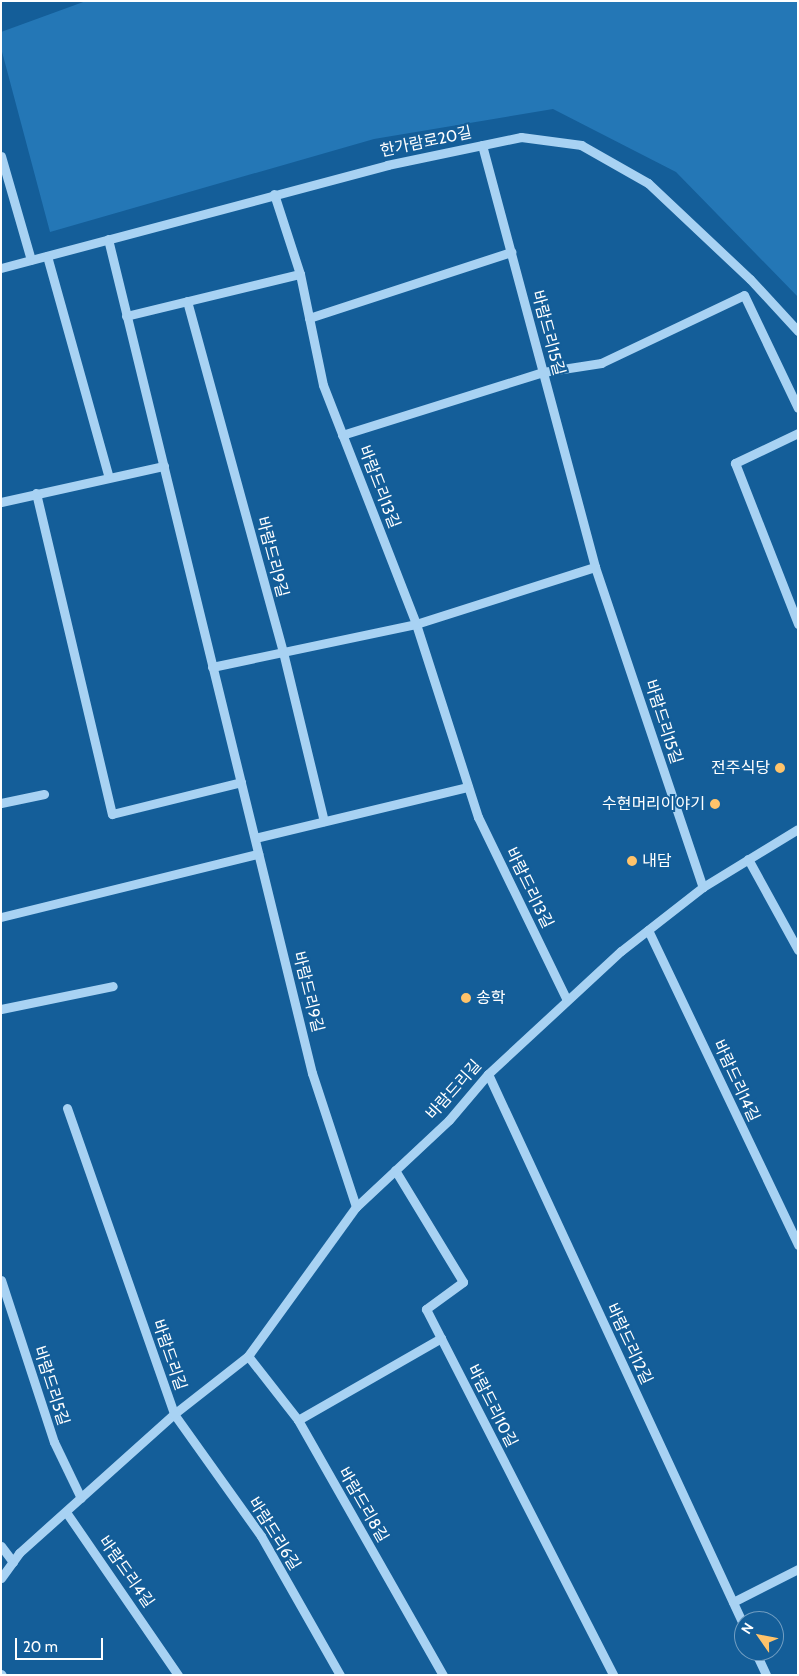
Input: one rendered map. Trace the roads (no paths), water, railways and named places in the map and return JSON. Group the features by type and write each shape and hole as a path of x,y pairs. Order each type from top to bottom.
{"street":[{"name":"한가람로20길","path":"1,268 386,165 521,137 581,145 648,183 756,286 798,331"},
{"name":"바람드리15길","path":"482,145 595,567 703,887"},
{"path":"1,156 31,260"},
{"name":"바람드리13길","path":"274,194 300,274 323,385 416,624 478,817 567,1000"},
{"name":"바람드리9길","path":"108,239 312,1073 356,1206"},
{"path":"309,318 511,252"},
{"path":"47,256 109,478"},
{"path":"126,316 300,274"},
{"path":"342,435 543,372 600,363 744,295 756,286"},
{"path":"744,295 798,408"},
{"name":"바람드리9길","path":"187,301 283,652 324,821"},
{"path":"798,433 735,463 798,624"},
{"path":"1,502 164,466"},
{"path":"36,493 112,814 241,782"},
{"path":"212,667 416,624 595,567"},
{"path":"254,838 468,787"},
{"path":"1,803 44,794"},
{"name":"바람드리길","path":"1,1578 13,1562 174,1414 248,1356 356,1206 449,1120 488,1074 567,1000 648,930 703,887 798,829"},
{"path":"1,917 258,854"},
{"path":"748,859 798,950"},
{"name":"바람드리14길","path":"648,930 798,1245"},
{"path":"1,1009 113,986"},
{"name":"바람드리12길","path":"488,1074 737,1611"},
{"name":"바람드리길","path":"67,1108 174,1414"},
{"name":"바람드리10길","path":"395,1170 463,1282 426,1309 613,1675"},
{"name":"바람드리5길","path":"1,1280 54,1442 81,1498"},
{"path":"298,1420 441,1338"},
{"name":"바람드리8길","path":"248,1356 298,1420 442,1675"},
{"name":"바람드리6길","path":"174,1414 261,1536 340,1675"},
{"name":"바람드리4길","path":"66,1512 178,1675"},
{"path":"1,1546 13,1562"},
{"path":"733,1602 798,1569"},
{"path":"760,1661 766,1675"}],"place":[{"name":"전주식당","path":"780,768"},
{"name":"수현머리이야기","path":"715,804"},
{"name":"내담","path":"632,861"},
{"name":"송학","path":"466,998"}]}
